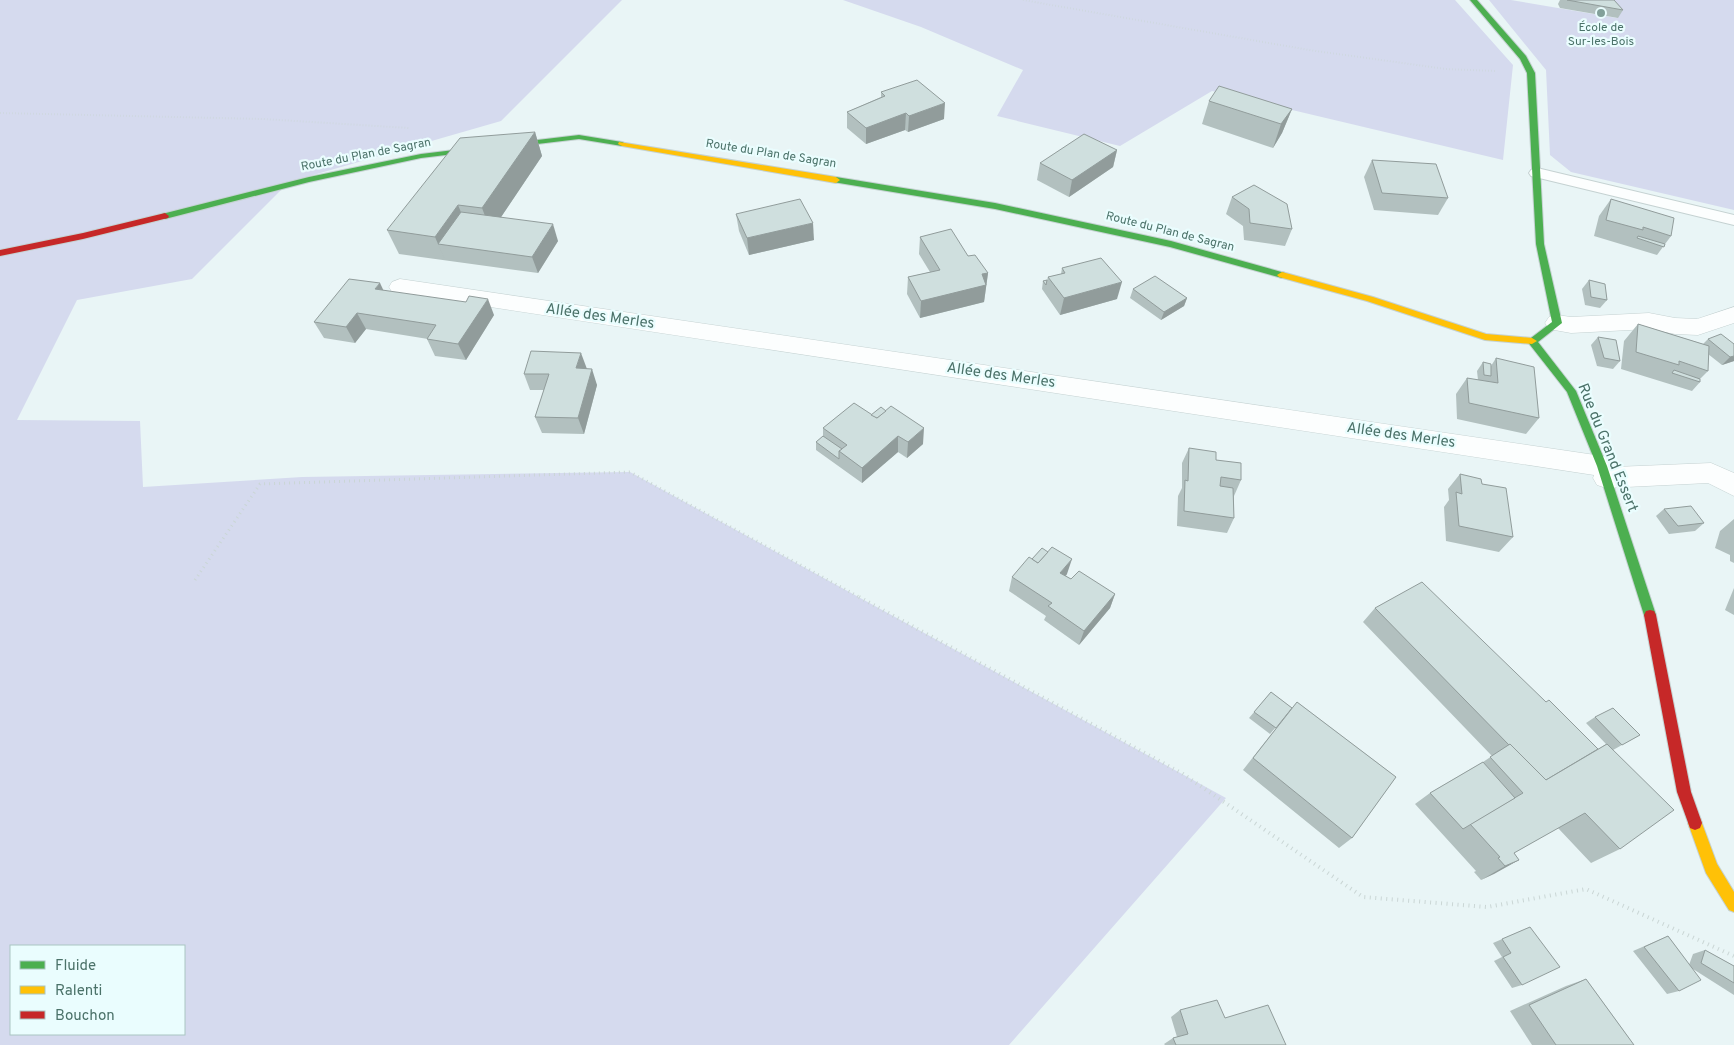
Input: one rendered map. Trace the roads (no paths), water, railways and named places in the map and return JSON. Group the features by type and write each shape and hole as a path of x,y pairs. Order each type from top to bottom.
{"street":[{"path":"1473,0 1523,58 1530,73 1540,244 1556,323"},
{"name":"Route du Plan de Sagran","path":"0,253 83,236 309,180 421,156 579,136 995,206 1171,244 1370,299 1485,337 1532,341"},
{"name":"Allée des Merles","path":"400,287 1604,472 1711,473 1734,484"},
{"path":"1532,341 1556,323 1571,325 1649,321 1675,326 1698,327 1734,316"},
{"name":"Rue du Grand Essert","path":"1532,341 1571,391 1604,472 1648,604 1684,792 1711,868 1734,905"}],"lane":[{"path":"1537,174 1734,220"}],"place":[{"name":"École de Sur-les-Bois","path":"1601,13"}]}
